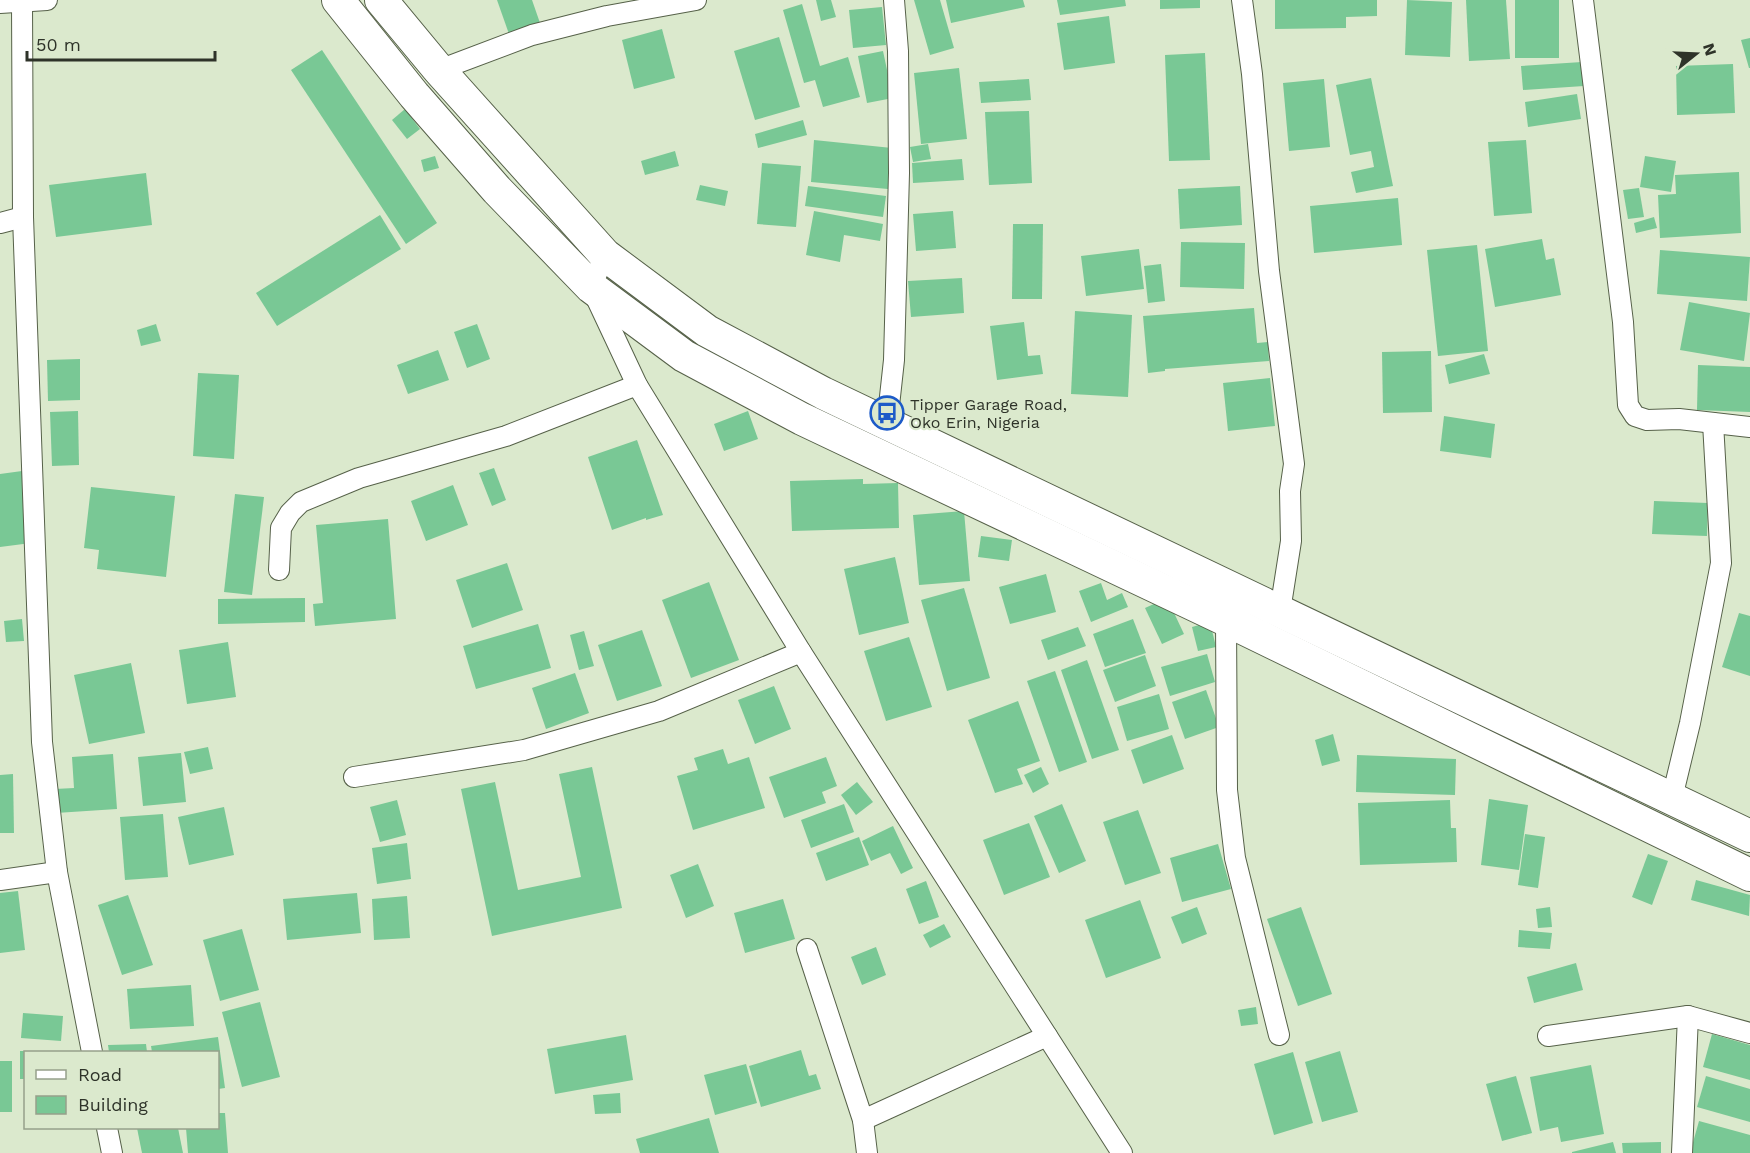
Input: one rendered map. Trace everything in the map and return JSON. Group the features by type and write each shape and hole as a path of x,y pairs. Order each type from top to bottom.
{"main road":[{"path":"338,0 414,95 497,190 591,287 684,356 802,419 1226,620 1750,875"},
{"path":"381,0 439,70 605,255 707,331 822,393 1750,836"}],"street":[{"path":"0,3 46,0"},
{"path":"439,70 532,35 607,16 696,0"},
{"path":"887,424 894,360 899,173 898,51 894,0"},
{"path":"1242,0 1252,74 1269,271 1294,464 1290,491 1291,541 1280,611"},
{"path":"1583,0 1623,322 1628,405 1635,416 1647,420 1678,419 1750,427"},
{"path":"22,3 23,217 42,742 57,872 92,1051"},
{"path":"0,223 23,217"},
{"path":"605,255 591,287 637,386 801,652 1122,1153"},
{"path":"279,570 280,528 290,513 302,502 359,478 506,436 637,386"},
{"path":"1671,798 1690,723 1721,563 1713,423"},
{"path":"1226,620 1227,790 1235,858 1279,1035"},
{"path":"354,777 524,750 659,711 801,652"},
{"path":"0,880 57,872"},
{"path":"807,949 863,1120 867,1153"},
{"path":"1682,1153 1688,1016"},
{"path":"1548,1036 1688,1016 1750,1033"},
{"path":"863,1120 1047,1036"},
{"path":"107,1129 112,1153"}],"building":[{"path":"497,0 532,0 540,23 509,34"},
{"path":"816,0 831,0 836,17 821,21"},
{"path":"914,0 940,0 954,48 930,55"},
{"path":"946,0 1023,0 1025,7 951,23"},
{"path":"1057,0 1125,0 1126,6 1060,15"},
{"path":"1160,0 1200,0 1200,8 1160,9"},
{"path":"1275,0 1377,0 1377,16 1346,17 1346,28 1275,29"},
{"path":"1407,0 1452,2 1450,57 1405,55"},
{"path":"1466,0 1506,0 1510,59 1469,61"},
{"path":"1515,0 1559,0 1559,58 1515,58"},
{"path":"802,4 820,66 848,57 860,97 823,107 815,80 804,83 783,10"},
{"path":"882,7 886,45 853,48 849,10"},
{"path":"1109,16 1115,63 1064,70 1057,23"},
{"path":"662,29 675,78 634,89 622,40"},
{"path":"779,37 800,107 755,120 734,51"},
{"path":"1750,38 1750,68 1749,68 1741,40"},
{"path":"322,50 437,223 406,244 291,70"},
{"path":"883,51 893,98 867,103 858,56"},
{"path":"1205,53 1210,160 1169,161 1165,55"},
{"path":"1582,62 1584,86 1523,90 1521,66"},
{"path":"1733,64 1735,113 1677,115 1676,66"},
{"path":"959,68 967,139 921,144 914,73"},
{"path":"1371,78 1393,186 1356,193 1351,172 1374,167 1371,151 1350,155 1336,85"},
{"path":"1029,79 1031,100 981,103 979,82"},
{"path":"1324,79 1330,147 1289,151 1283,83"},
{"path":"1577,94 1581,119 1528,127 1525,102"},
{"path":"405,109 420,129 407,139 392,120"},
{"path":"1029,111 1032,183 989,185 985,112"},
{"path":"803,120 807,135 758,148 755,134"},
{"path":"814,140 892,148 888,189 811,182"},
{"path":"1526,140 1532,213 1494,216 1488,142"},
{"path":"928,144 931,159 913,162 910,147"},
{"path":"675,151 679,166 645,175 641,161"},
{"path":"435,156 439,168 424,172 421,160"},
{"path":"1645,156 1676,161 1671,192 1640,187"},
{"path":"962,159 964,180 913,183 912,163"},
{"path":"762,163 801,166 796,227 757,224"},
{"path":"1739,172 1741,233 1660,238 1658,195 1676,194 1675,175"},
{"path":"146,173 152,225 56,237 49,185"},
{"path":"700,185 728,191 725,206 696,200"},
{"path":"808,186 886,196 883,217 805,206"},
{"path":"1240,186 1242,225 1180,229 1178,189"},
{"path":"1639,188 1644,217 1628,219 1623,190"},
{"path":"1398,198 1402,245 1314,253 1310,206"},
{"path":"814,211 883,224 880,241 844,235 840,262 806,255"},
{"path":"953,211 956,248 916,251 913,214"},
{"path":"380,215 401,249 277,326 256,293"},
{"path":"1654,217 1657,228 1636,233 1634,223"},
{"path":"1013,224 1043,224 1042,299 1012,299"},
{"path":"1542,239 1546,260 1554,258 1561,295 1495,307 1485,249"},
{"path":"1181,242 1245,243 1244,289 1180,287"},
{"path":"1477,245 1488,351 1438,356 1427,250"},
{"path":"1139,249 1144,289 1086,296 1081,256"},
{"path":"1660,250 1750,257 1747,301 1657,294"},
{"path":"1161,264 1165,301 1148,303 1144,266"},
{"path":"962,278 964,313 911,317 908,281"},
{"path":"1689,302 1750,313 1744,361 1680,350"},
{"path":"1254,308 1257,343 1268,342 1269,361 1165,369 1165,371 1148,373 1143,316"},
{"path":"1075,311 1132,315 1128,397 1071,394"},
{"path":"1024,322 1028,356 1040,355 1043,374 997,380 990,326"},
{"path":"156,324 161,341 141,346 137,330"},
{"path":"477,324 490,359 467,368 454,332"},
{"path":"438,350 449,380 408,394 397,365"},
{"path":"1431,351 1432,412 1383,413 1382,352"},
{"path":"1484,354 1490,374 1449,384 1445,365"},
{"path":"80,359 80,400 48,401 47,360"},
{"path":"1698,365 1750,367 1750,412 1697,410"},
{"path":"198,373 239,375 234,459 193,456"},
{"path":"1270,378 1275,426 1228,431 1223,383"},
{"path":"78,411 79,465 52,466 50,412"},
{"path":"748,411 758,439 724,451 714,424"},
{"path":"1444,416 1495,424 1491,458 1440,451"},
{"path":"637,440 663,515 646,520 646,518 612,530 588,457"},
{"path":"494,468 506,500 492,506 479,473"},
{"path":"22,471 31,543 0,547 0,474"},
{"path":"863,479 863,484 898,483 899,528 792,531 790,481"},
{"path":"453,485 468,525 426,541 411,501"},
{"path":"91,487 175,496 166,577 97,569 99,550 84,548"},
{"path":"235,494 264,497 252,595 224,592"},
{"path":"1654,501 1708,503 1707,536 1652,534"},
{"path":"964,511 970,581 919,585 913,515"},
{"path":"388,519 396,619 315,626 313,604 323,603 316,525"},
{"path":"981,536 1012,540 1009,561 978,557"},
{"path":"895,557 909,623 859,635 844,569"},
{"path":"507,563 523,610 472,628 456,580"},
{"path":"1046,574 1056,612 1010,624 999,587"},
{"path":"709,582 739,660 691,678 662,600"},
{"path":"1101,583 1107,600 1122,593 1128,607 1091,622 1079,591"},
{"path":"964,588 990,678 947,691 921,600"},
{"path":"305,598 305,622 218,624 218,599"},
{"path":"1167,598 1184,634 1162,644 1145,608"},
{"path":"1739,613 1750,616 1750,676 1722,667"},
{"path":"22,619 24,641 6,642 4,621"},
{"path":"1133,619 1146,653 1105,667 1093,634"},
{"path":"1210,622 1216,647 1198,651 1192,627"},
{"path":"538,624 551,668 476,689 463,646"},
{"path":"1078,627 1086,646 1048,660 1041,640"},
{"path":"642,630 662,686 617,701 598,645"},
{"path":"584,631 594,666 579,670 570,635"},
{"path":"909,637 932,707 886,721 864,651"},
{"path":"228,642 236,697 187,704 179,650"},
{"path":"1207,654 1215,682 1170,696 1161,667"},
{"path":"1145,655 1156,686 1115,702 1103,670"},
{"path":"1087,660 1119,750 1092,759 1061,670"},
{"path":"131,663 145,733 89,744 74,675"},
{"path":"1055,671 1087,762 1059,772 1027,681"},
{"path":"575,673 589,713 546,729 532,688"},
{"path":"774,686 791,729 755,744 738,700"},
{"path":"1206,690 1219,727 1185,739 1172,702"},
{"path":"1159,694 1169,729 1127,741 1117,707"},
{"path":"1018,701 1040,761 1017,769 1023,784 995,793 968,720"},
{"path":"1333,734 1340,761 1322,766 1315,740"},
{"path":"1172,735 1184,769 1143,784 1131,750"},
{"path":"208,747 213,769 190,774 184,752"},
{"path":"723,749 728,764 749,757 765,808 693,830 677,776 698,770 694,758"},
{"path":"181,753 186,802 143,806 138,757"},
{"path":"113,754 117,809 56,813 55,789 74,788 72,757"},
{"path":"1357,755 1456,759 1455,795 1356,792"},
{"path":"826,757 837,786 822,792 826,803 784,818 769,777"},
{"path":"592,767 622,908 492,936 461,789 495,782 518,890 581,877 559,774"},
{"path":"1041,767 1049,784 1033,793 1024,775"},
{"path":"13,774 14,833 0,833 0,775"},
{"path":"857,782 873,802 856,815 841,795"},
{"path":"1489,799 1528,805 1519,870 1481,865"},
{"path":"397,800 406,835 380,842 370,807"},
{"path":"1450,800 1451,828 1456,828 1457,862 1360,865 1358,803"},
{"path":"844,804 854,832 811,848 801,820"},
{"path":"1062,804 1086,861 1059,873 1034,816"},
{"path":"224,807 234,855 189,865 178,817"},
{"path":"1138,810 1161,873 1125,885 1103,822"},
{"path":"163,814 168,877 125,880 120,817"},
{"path":"1029,823 1050,877 1004,895 983,840"},
{"path":"893,826 913,868 901,874 890,853 871,861 862,841"},
{"path":"1525,834 1545,837 1538,888 1518,885"},
{"path":"859,837 869,865 826,881 816,853"},
{"path":"407,843 411,879 377,884 372,848"},
{"path":"1218,844 1231,889 1182,902 1170,858"},
{"path":"1648,854 1668,861 1652,905 1632,897"},
{"path":"698,864 714,906 686,918 670,875"},
{"path":"1696,880 1750,895 1749,916 1691,900"},
{"path":"926,881 939,917 919,924 906,889"},
{"path":"18,891 25,950 0,953 0,893"},
{"path":"357,893 361,933 287,940 283,899"},
{"path":"128,895 153,965 122,975 98,905"},
{"path":"407,896 410,938 374,940 372,899"},
{"path":"783,899 795,939 745,953 734,913"},
{"path":"1140,900 1161,958 1106,978 1085,920"},
{"path":"1197,907 1207,934 1182,944 1171,917"},
{"path":"1301,907 1332,994 1298,1006 1267,919"},
{"path":"1550,907 1552,927 1538,928 1536,909"},
{"path":"944,924 951,937 930,948 923,935"},
{"path":"242,929 259,990 220,1001 203,940"},
{"path":"1519,930 1552,933 1550,949 1518,947"},
{"path":"876,947 886,975 862,985 851,957"},
{"path":"1576,963 1583,990 1534,1003 1527,977"},
{"path":"191,985 194,1026 130,1029 127,989"},
{"path":"260,1002 280,1077 242,1087 222,1012"},
{"path":"1256,1007 1258,1024 1241,1026 1238,1010"},
{"path":"23,1013 63,1016 61,1041 21,1038"},
{"path":"1712,1034 1750,1045 1750,1080 1703,1067"},
{"path":"626,1035 633,1080 555,1094 547,1049"},
{"path":"218,1037 225,1088 219,1089 219,1051 152,1051 151,1046"},
{"path":"146,1044 147,1051 109,1051 108,1045"},
{"path":"801,1050 809,1076 816,1074 821,1089 761,1107 749,1066"},
{"path":"20,1051 24,1051 24,1079 20,1079"},
{"path":"1340,1051 1358,1112 1322,1122 1305,1062"},
{"path":"1293,1052 1313,1123 1274,1135 1254,1064"},
{"path":"0,1061 12,1061 12,1112 0,1112"},
{"path":"746,1064 757,1103 715,1115 704,1075"},
{"path":"1591,1065 1604,1134 1561,1142 1558,1127 1540,1131 1530,1077"},
{"path":"1516,1076 1532,1133 1502,1141 1486,1084"},
{"path":"1706,1076 1750,1089 1750,1122 1697,1107"},
{"path":"620,1093 621,1113 595,1114 593,1095"},
{"path":"219,1113 225,1113 228,1153 188,1153 186,1129 219,1129"},
{"path":"709,1118 719,1153 640,1153 636,1139"},
{"path":"1699,1121 1750,1135 1750,1153 1690,1153"},
{"path":"137,1129 178,1129 183,1153 142,1153"},
{"path":"1613,1142 1616,1153 1572,1153 1572,1152"},
{"path":"1661,1142 1661,1153 1623,1153 1622,1143"}],"place":[{"name":"Tipper Garage Road, Oko Erin, Nigeria","path":"887,413"}]}
